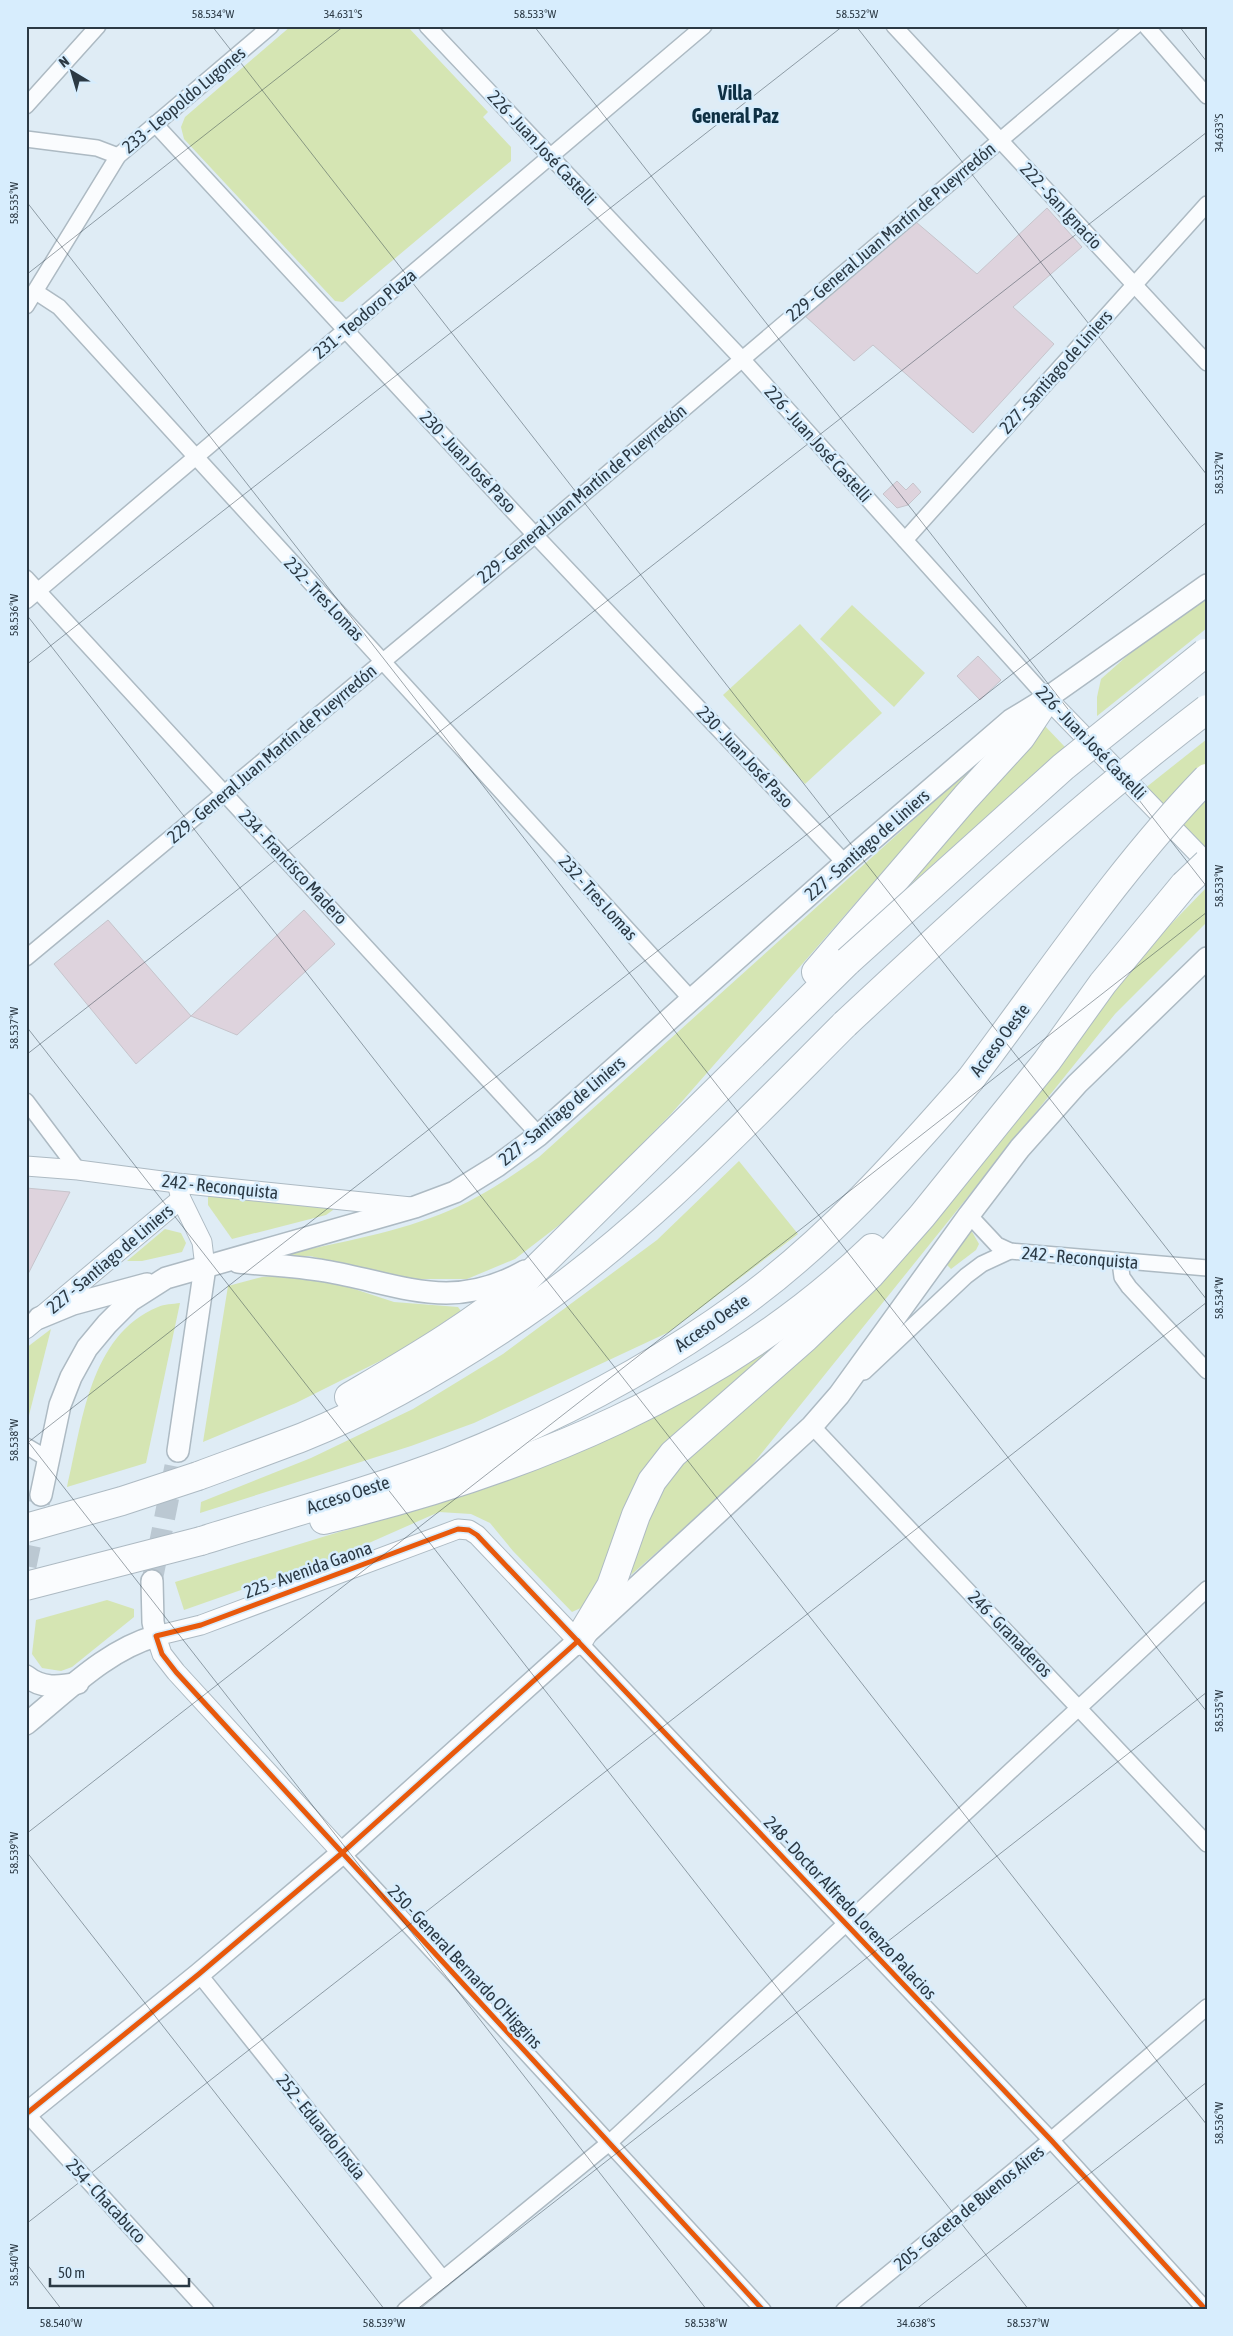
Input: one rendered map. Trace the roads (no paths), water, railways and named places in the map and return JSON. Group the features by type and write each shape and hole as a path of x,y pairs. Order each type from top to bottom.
{"highway":[{"path":"251,1456 443,1340 502,1300 551,1256 848,961 1063,768 1206,652"},
{"path":"678,1129 966,797 1021,737 1047,698"},
{"path":"26,1528 122,1501 198,1476 305,1436 388,1396 447,1364 522,1316 601,1255 700,1169 845,1024 984,896 1092,802 1207,709"},
{"name":"Acceso Oeste","path":"26,1586 201,1541 355,1493 458,1458 545,1421 685,1343 743,1303 801,1256 901,1160 970,1080 1130,864 1177,808 1207,778"},
{"path":"578,1641 611,1586 636,1515 652,1481 673,1454 805,1338 870,1275 922,1216 970,1153 1047,1061 1114,969 1184,885 1207,863"},
{"path":"246,1527 303,1526 459,1484 610,1424 692,1383 744,1351 794,1314 855,1264 970,1153"}],"main road":[{"name":"227 - Santiago de Liniers","path":"41,1495 60,1405 71,1377 87,1348 130,1301 166,1278 415,1207 455,1192 497,1166 539,1135 845,863 1011,720 1047,698 1207,585"},
{"path":"26,2114 199,1974 342,1854 812,1426 839,1395 969,1215 1020,1148 1077,1084 1207,958"},
{"path":"227,1261 326,1271 402,1290 446,1293 470,1292 495,1286 551,1256"},
{"path":"178,1451 205,1267"},
{"path":"33,1324 73,1304 166,1278"},
{"name":"250 - General Bernardo O'Higgins","path":"152,1580 153,1622 156,1636"},
{"name":"225 - Avenida Gaona","path":"26,1724 118,1651 137,1641 156,1636"},
{"path":"26,1676 46,1686 61,1687 78,1682"}],"street":[{"path":"26,106 98,26"},
{"name":"233 - Leopoldo Lugones","path":"26,306 118,156 271,26"},
{"name":"226 - Juan José Castelli","path":"427,26 741,358 1047,698 1207,863"},
{"name":"231 - Teodoro Plaza","path":"26,601 704,26"},
{"name":"222 - San Ignacio","path":"894,26 1207,363"},
{"name":"229 - General Juan Martín de Pueyrredón","path":"26,958 535,535 741,358 1135,26"},
{"path":"1146,26 1207,96"},
{"name":"230 - Juan José Paso","path":"155,124 535,535 845,863"},
{"path":"26,139 97,148 118,156"},
{"name":"227 - Santiago de Liniers","path":"906,540 1207,204"},
{"name":"232 - Tres Lomas","path":"36,292 58,307 691,999"},
{"name":"234 - Francisco Madero","path":"26,578 539,1135"},
{"path":"26,1101 78,1170"},
{"name":"242 - Reconquista","path":"26,1166 78,1170 179,1191 415,1207"},
{"path":"179,1191 202,1242 205,1267"},
{"name":"227 - Santiago de Liniers","path":"33,1324 179,1191"},
{"name":"242 - Reconquista","path":"969,1215 997,1244 1010,1252 1207,1268"},
{"path":"839,1395 966,1276 982,1264 1010,1252"},
{"path":"1120,1262 1122,1276 1130,1287 1207,1371"},
{"name":"246 - Granaderos","path":"812,1426 1079,1706 1207,1844"},
{"path":"26,1446 48,1459"},
{"name":"225 - Avenida Gaona","path":"156,1636 201,1625 458,1529 469,1530"},
{"name":"248 - Doctor Alfredo Lorenzo Palacios","path":"469,1530 477,1535 1051,2140 1206,2310"},
{"path":"405,2310 609,2143 845,1922 1207,1589"},
{"name":"250 - General Bernardo O'Higgins","path":"156,1636 162,1654 176,1672 764,2310"},
{"name":"252 - Eduardo Insúa","path":"199,1974 442,2279"},
{"name":"205 - Gaceta de Buenos Aires","path":"844,2310 1051,2140 1207,2007"},
{"name":"254 - Chacabuco","path":"26,2114 206,2310"}],"tunnel":[{"path":"152,1581 178,1451"},
{"path":"26,1566 41,1495"}],"district":[{"name":"Villa General Paz","path":"735,104"}]}
